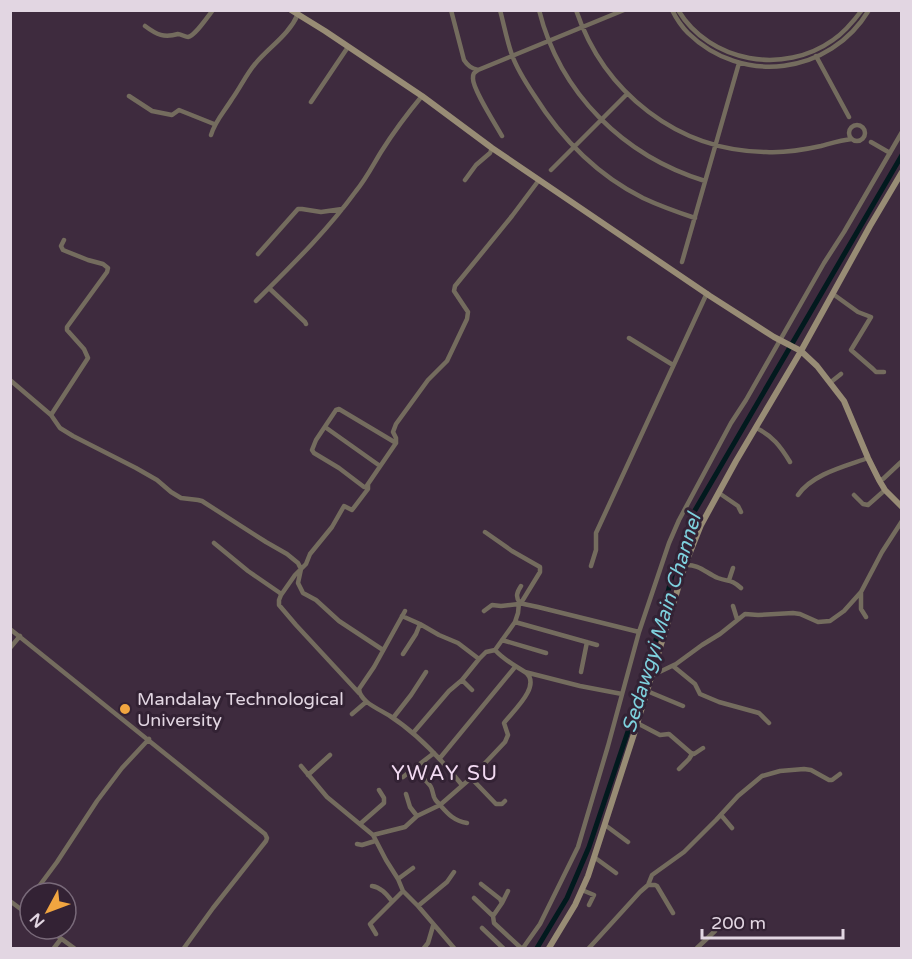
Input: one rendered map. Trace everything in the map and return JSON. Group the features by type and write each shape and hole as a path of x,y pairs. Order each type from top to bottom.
{"street":[{"path":"146,26 156,33 170,37 178,34 190,37 213,10"},
{"path":"451,10 464,60 472,69 478,70"},
{"path":"500,10 512,56 557,129 579,153 619,184 643,198 695,218"},
{"path":"539,10 548,41 562,69 601,120 653,159 705,181"},
{"path":"576,10 600,62 627,94 647,111 682,133 715,145 754,152 783,152 821,146 841,140 856,141 863,137"},
{"path":"502,136 473,81 474,73 624,10"},
{"path":"672,10 687,32 705,48 740,60 772,67 790,66 817,57 841,42 863,21 869,10"},
{"path":"678,10 694,31 740,60 783,60 806,55 832,41 850,26 862,10"},
{"path":"211,135 214,124 254,65 290,29 294,12 422,96 492,148 707,293 798,350 817,366 844,401 879,480 885,490 902,507"},
{"path":"857,16 863,21"},
{"path":"311,102 348,47"},
{"path":"813,51 849,117 852,139"},
{"path":"682,262 740,60"},
{"path":"551,170 627,94"},
{"path":"129,96 157,113 172,115 179,110 214,124"},
{"path":"256,301 342,209 422,96"},
{"path":"841,140 852,128 860,125 864,128 863,137"},
{"path":"474,898 493,916 495,923 522,948 535,934 578,847 639,632 679,520 731,423 782,341 902,132"},
{"path":"863,137 890,153"},
{"path":"465,180 492,148"},
{"path":"549,948 575,905 594,857 685,565 701,525 798,350 902,172"},
{"path":"462,785 440,758 413,733 366,702 296,625 279,605 279,600 306,564 318,543 332,527 344,506 352,510 368,489 368,484 396,443 393,432 396,424 428,380 447,361 467,319 468,312 454,291 455,286 539,180"},
{"path":"258,254 298,209 321,212 342,209"},
{"path":"51,415 88,358 67,327 108,268 103,264 63,250 61,246 64,240"},
{"path":"269,288 306,324"},
{"path":"591,566 596,550 596,533 707,293"},
{"path":"832,294 858,312 872,317 851,350 876,372 884,372"},
{"path":"628,338 673,365"},
{"path":"831,382 841,374"},
{"path":"10,380 51,415 60,428 158,480 181,498 198,500 215,509 287,554 298,563 301,569 298,583 303,593 316,600 339,621 382,650"},
{"path":"368,484 364,487 339,468 312,452 316,440 336,410 345,412 396,443"},
{"path":"325,427 380,465"},
{"path":"756,428 768,434 790,462"},
{"path":"846,457 848,465"},
{"path":"798,495 819,477 868,458"},
{"path":"879,480 902,461"},
{"path":"855,495 868,505 885,490"},
{"path":"719,493 738,506 741,512"},
{"path":"651,676 673,666 745,614 793,613 818,622 830,621 844,611 861,592 882,552 902,521"},
{"path":"413,733 479,659 486,652 495,650 515,622 520,603 540,572 540,567 485,532"},
{"path":"214,543 248,572 281,595"},
{"path":"685,565 691,564 701,568 741,588"},
{"path":"729,580 733,568"},
{"path":"520,603 516,596 521,586"},
{"path":"861,592 861,609 866,617"},
{"path":"484,611 492,605 520,603 639,632"},
{"path":"733,606 737,619"},
{"path":"359,693 359,689 403,614 458,643 479,659"},
{"path":"515,622 597,645"},
{"path":"403,654 420,624"},
{"path":"10,628 265,834 267,838 183,948"},
{"path":"10,648 20,636"},
{"path":"502,640 546,653"},
{"path":"581,672 587,642"},
{"path":"357,844 362,845 374,838 404,828 417,816 440,805 471,778 505,742 508,735 505,721 525,698 530,685 529,676 495,650"},
{"path":"673,666 695,684 700,694 759,713 769,723"},
{"path":"440,758 515,667"},
{"path":"393,718 426,672"},
{"path":"524,672 622,694"},
{"path":"462,680 472,690"},
{"path":"647,691 683,706"},
{"path":"352,714 366,702"},
{"path":"637,723 660,735 669,734 692,753 703,748"},
{"path":"43,881 97,801 122,768 149,739"},
{"path":"403,777 434,753"},
{"path":"679,770 692,753"},
{"path":"308,775 330,755"},
{"path":"301,766 327,798 374,838 403,891 454,948"},
{"path":"589,948 648,885 652,875 684,852 756,779 766,774 788,770 807,769 832,780 840,774"},
{"path":"471,778 496,804 502,804 505,801"},
{"path":"425,780 432,787 435,800 452,818 467,823"},
{"path":"360,824 384,803 379,790"},
{"path":"406,794 417,816"},
{"path":"721,815 732,828"},
{"path":"605,825 628,842"},
{"path":"594,857 616,873"},
{"path":"398,879 413,868"},
{"path":"418,906 447,882 454,873"},
{"path":"481,884 502,903"},
{"path":"648,885 657,886 673,913"},
{"path":"372,886 383,891 392,901"},
{"path":"589,905 599,889"},
{"path":"582,890 594,895"},
{"path":"376,934 369,924 403,891"},
{"path":"493,916 508,891"},
{"path":"424,948 428,943 433,926"},
{"path":"482,928 503,948"},
{"path":"697,948 715,931"},
{"path":"702,944 706,948"}],"waterway":[{"name":"Sedawgyi Main Channel","path":"537,948 567,898 589,847 647,675 673,572 694,512 902,155"}],"place":[{"name":"Mandalay Technological University","path":"125,709"}],"district":[{"name":"YWAY SU","path":"445,773"}]}
